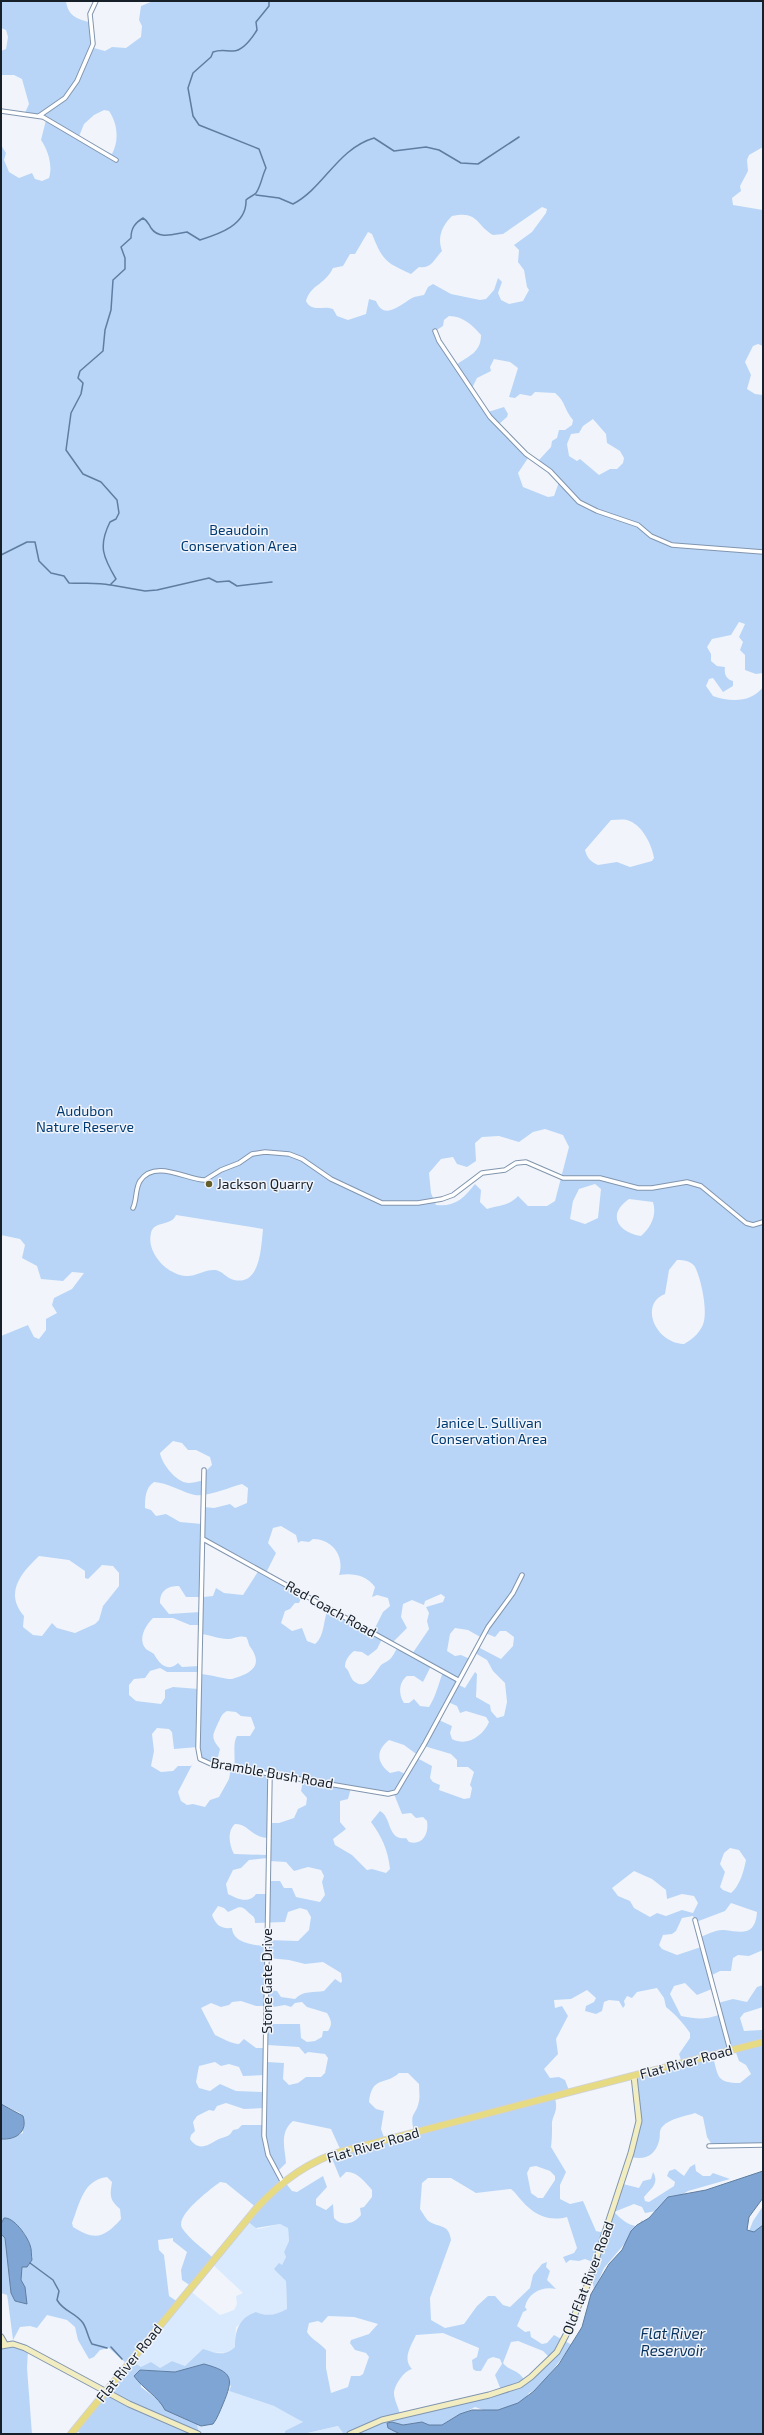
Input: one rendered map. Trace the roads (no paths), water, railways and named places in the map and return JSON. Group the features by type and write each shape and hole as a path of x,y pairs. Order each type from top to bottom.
{"main road":[{"name":"Flat River Road","path":"71,2434 255,2210 283,2183 300,2170 336,2153 763,2042"}],"street":[{"path":"39,116 65,98 77,81 93,44 90,14 96,1"},
{"path":"1,110 39,116 116,160"},
{"path":"435,331 439,342 490,417 526,454 550,472 579,502 597,511 638,526 654,538 672,545 763,552"},
{"path":"133,1208 139,1182 147,1176 168,1171 204,1180 221,1170 239,1164 252,1154 265,1152 289,1154 302,1159 331,1179 382,1203 418,1203 442,1199 453,1195 482,1173 505,1170 516,1163 526,1162 563,1178 600,1178 632,1188 652,1188 693,1182 701,1186 746,1223 753,1225 763,1222"},
{"name":"Bramble Bush Road","path":"204,1470 198,1753 200,1759 211,1764 388,1794 396,1792 488,1627 513,1593 522,1575"},
{"name":"Red Coach Road","path":"202,1539 458,1680"},
{"name":"Stone Gate Drive","path":"270,1774 264,2136 268,2155 283,2183"},
{"path":"695,1920 730,2050"},
{"name":"Old Flat River Road","path":"350,2434 382,2420 489,2395 520,2385 542,2368 557,2352 570,2329 589,2281 633,2147 638,2128 639,2113 634,2076"},
{"path":"709,2146 763,2145"},
{"path":"1,2337 3,2345 19,2345 129,2404 198,2434"}],"water":[{"path":"1,2104 23,2116 24,2126 20,2134 11,2138 1,2139"},
{"name":"Flat River Reservoir","path":"763,2171 763,2198 749,2217 747,2230 754,2232 763,2225 763,2434 400,2434 388,2428 387,2423 392,2422 403,2425 422,2422 429,2425 442,2425 460,2414 472,2410 498,2410 518,2403 534,2391 559,2364 582,2327 591,2294 609,2264 622,2250 631,2231 637,2225 649,2218 668,2197 706,2190"},
{"path":"4,2218 12,2221 20,2228 31,2247 32,2260 27,2267 22,2267 21,2280 25,2287 27,2304 15,2301 11,2293 5,2238 1,2234 1,2224"},
{"path":"204,2364 226,2373 229,2382 227,2395 213,2424 201,2426 165,2410 134,2376 140,2370 175,2372"}],"waterway":[{"path":"1,555 27,542 35,542 39,561 51,573 64,576 69,583 95,583 110,585 116,579 105,558 103,545 106,530 110,522 116,519 119,513 117,500 101,482 83,474 66,450 71,413 81,394 83,383 78,378 80,371 103,351 105,330 111,310 113,280 125,269 125,258 121,247 131,238 132,231 136,224 143,218 147,221 154,232 158,234 172,235 187,232 200,240 215,235 237,222 245,209 246,200 258,190 266,168 259,149 199,125 193,116 188,88 193,73 211,57 213,52 221,50 233,51 240,49 247,44 257,30 256,22 269,6 269,1"},
{"path":"256,195 279,198 293,204 314,188 340,159 361,143 374,138 394,151 426,147 439,150 461,163 478,164 519,137"},
{"path":"111,585 145,591 157,590 209,578 217,582 229,581 237,586 272,582"},
{"path":"30,2263 53,2280 59,2291 57,2300 63,2307 80,2319 86,2328 92,2344 107,2348"},
{"path":"111,2347 122,2359"}],"place":[{"name":"Jackson Quarry","path":"209,1184"}],"park label":[{"name":"Beaudoin Conservation Area","path":"239,538"},
{"name":"Audubon Nature Reserve","path":"85,1120"},
{"name":"Janice L. Sullivan Conservation Area","path":"489,1432"}]}
